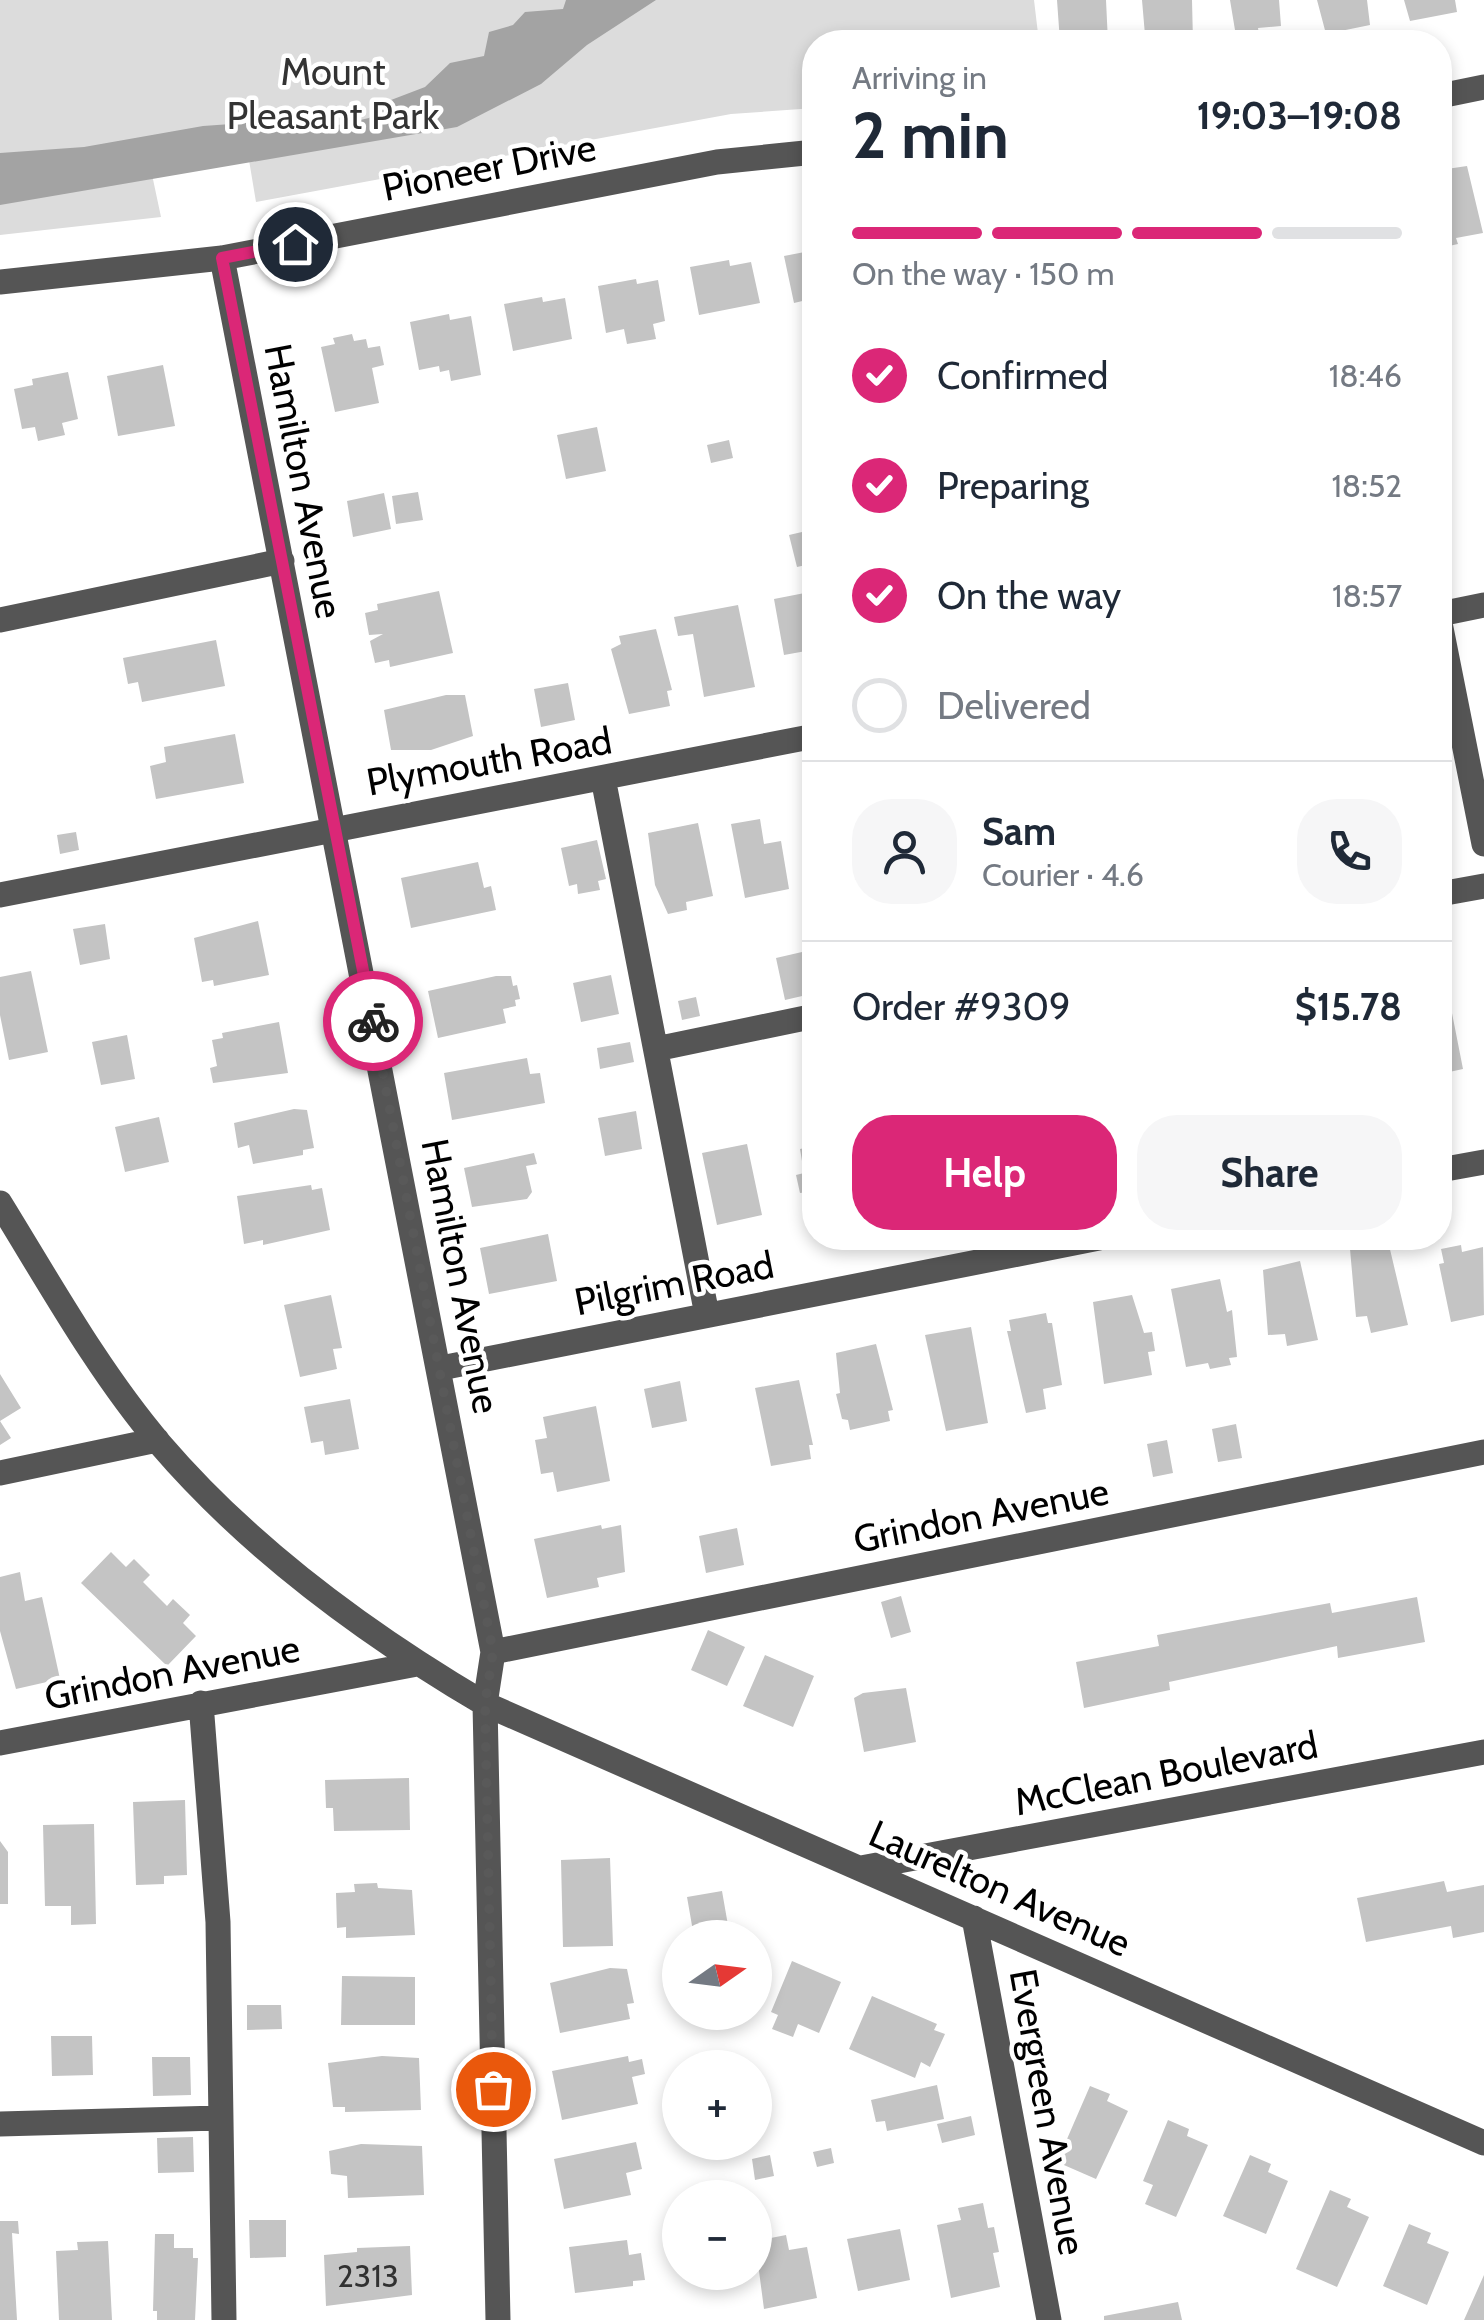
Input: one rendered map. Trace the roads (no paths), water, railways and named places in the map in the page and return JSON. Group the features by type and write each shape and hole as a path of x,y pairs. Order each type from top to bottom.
{"street":[{"path":"1452,94 1484,87"},
{"name":"Pioneer Drive","path":"0,282 222,258 716,162 802,153"},
{"name":"Hamilton Avenue","path":"222,258 441,1368 493,1652 485,1704 498,2320"},
{"path":"0,620 282,561"},
{"path":"1452,612 1484,605"},
{"path":"1452,683 1484,844"},
{"name":"Plymouth Road","path":"0,895 802,739"},
{"path":"603,778 706,1315"},
{"path":"1452,892 1484,886"},
{"path":"656,1049 802,1019"},
{"path":"1452,1168 1484,1162"},
{"name":"Laurelton Avenue","path":"0,1203 80,1333 157,1440 212,1502 333,1603 417,1664 485,1704 1484,2144"},
{"name":"Pilgrim Road","path":"441,1368 1038,1250"},
{"path":"0,1474 157,1440"},
{"name":"Grindon Avenue","path":"493,1652 1484,1452"},
{"name":"Grindon Avenue","path":"0,1743 417,1664"},
{"path":"202,1703 215,1851 224,2320"},
{"name":"McClean Boulevard","path":"861,1868 1484,1752"},
{"name":"Evergreen Avenue","path":"974,1918 1048,2320"},
{"path":"0,2124 219,2118"}],"park label":[{"name":"Mount Pleasant Park","path":"333,92"}]}
